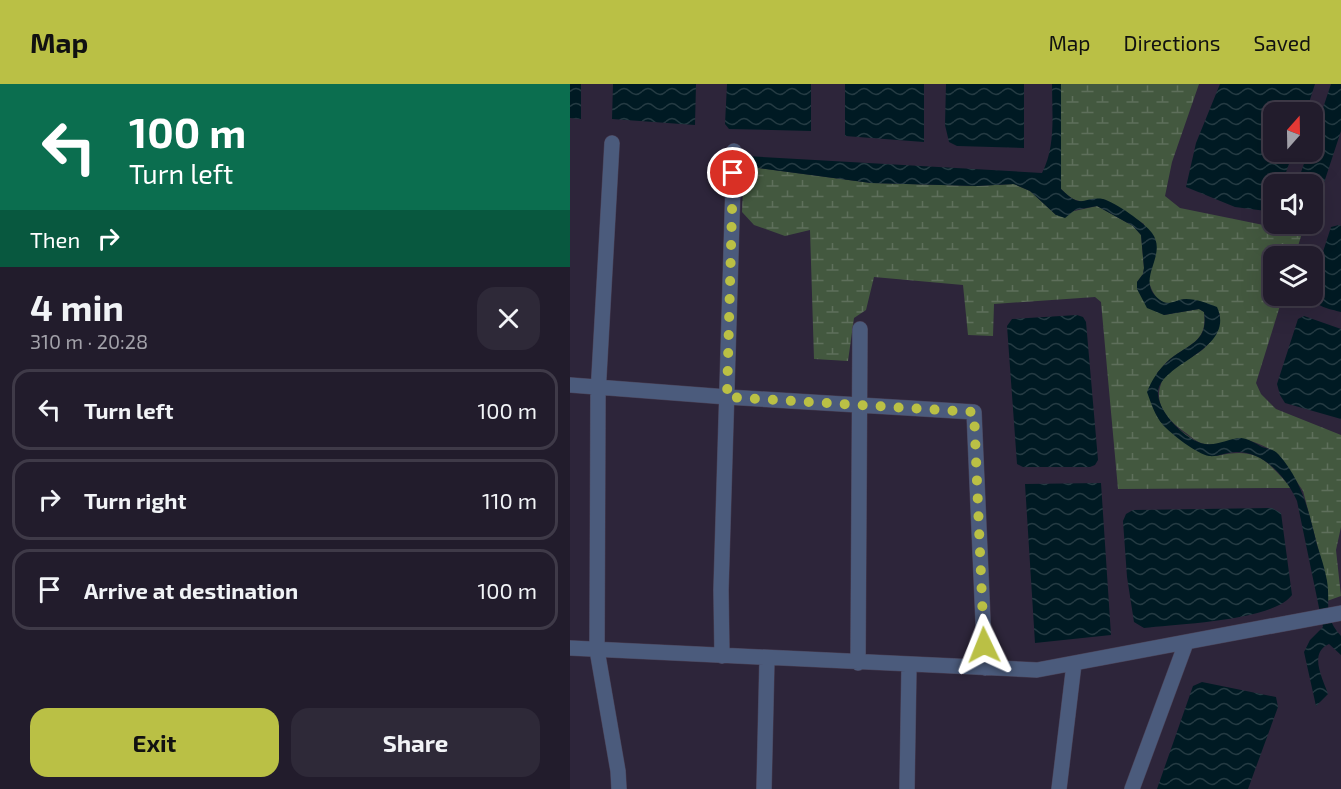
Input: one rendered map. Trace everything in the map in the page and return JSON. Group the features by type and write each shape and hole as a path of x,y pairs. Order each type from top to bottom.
{"street":[{"path":"612,143 599,387 597,650 618,771 619,789"},
{"path":"722,656 721,590 734,151"},
{"path":"858,663 860,329"},
{"path":"570,385 974,412 985,668"},
{"path":"570,648 909,666 1037,670 1341,612"},
{"path":"1132,789 1186,643"},
{"path":"764,789 767,658"},
{"path":"1059,789 1074,664"},
{"path":"907,789 909,666"}],"green space":[{"path":"1061,84 1199,84 1172,162 1165,196 1180,208 1263,225 1263,234 1302,234 1298,246 1263,246 1263,306 1280,306 1256,383 1261,394 1276,409 1341,435 1341,527 1336,550 1341,596 1327,601 1327,582 1303,491 1279,455 1259,444 1241,439 1214,444 1202,443 1180,429 1161,406 1159,392 1166,375 1210,342 1217,330 1220,314 1184,299 1170,304 1158,299 1146,269 1144,224 1103,199 1077,201 1061,189"},
{"path":"744,166 871,183 976,186 1014,184 1030,191 1056,215 1097,206 1133,226 1141,235 1144,268 1137,282 1164,315 1199,309 1204,312 1205,322 1200,336 1170,359 1157,373 1155,412 1216,456 1242,453 1260,458 1291,488 1118,489 1101,302 1095,297 994,304 993,336 968,335 963,285 874,277 866,310 854,318 848,361 814,359 810,230 785,236 754,225 742,212"}],"water":[{"path":"570,84 581,84 581,119 570,118"},
{"path":"613,84 696,84 695,125 612,119"},
{"path":"727,84 811,84 811,131 729,129 725,124"},
{"path":"845,84 924,84 924,142 845,136"},
{"path":"946,84 1024,84 1024,148 957,146 949,142 945,125"},
{"path":"1052,84 1061,84 1061,189 1068,196 1079,201 1103,199 1115,204 1152,233 1157,250 1150,284 1160,300 1170,303 1190,299 1217,307 1220,322 1216,335 1207,346 1161,383 1158,394 1163,409 1182,432 1198,442 1210,444 1241,438 1275,451 1299,486 1325,572 1329,615 1341,636 1341,655 1329,644 1319,654 1319,667 1328,694 1316,706 1304,652 1310,640 1323,627 1297,501 1281,475 1265,461 1246,453 1233,452 1212,456 1204,454 1178,438 1158,418 1147,392 1164,364 1200,337 1205,322 1204,312 1199,309 1164,315 1147,308 1137,289 1137,282 1144,268 1141,235 1133,226 1097,206 1075,210 1065,218 1056,215 1030,191 1014,184 976,186 871,183 744,166 746,156 1042,173 1051,141"},
{"path":"1220,84 1315,84 1309,102 1263,102 1263,162 1290,162 1285,174 1263,174 1263,211 1235,207 1186,187 1196,143"},
{"path":"1331,84 1341,84 1341,131 1323,186 1323,174 1300,174 1305,162 1323,162 1323,108"},
{"path":"1341,226 1341,312 1321,306 1323,252 1331,227"},
{"path":"1077,315 1083,317 1086,322 1098,460 1090,467 1023,467 1017,464 1007,326 1012,319"},
{"path":"1304,316 1341,329 1341,419 1285,403 1280,395 1277,384 1298,319"},
{"path":"1101,483 1111,635 1035,643 1025,484"},
{"path":"1272,508 1281,513 1292,595 1282,604 1246,616 1200,623 1144,628 1134,622 1127,577 1123,521 1126,514 1133,510"},
{"path":"1202,682 1276,697 1278,707 1248,789 1157,789 1193,686"}],"route":[{"path":"733,173 727,397 974,412 984,645"}]}
